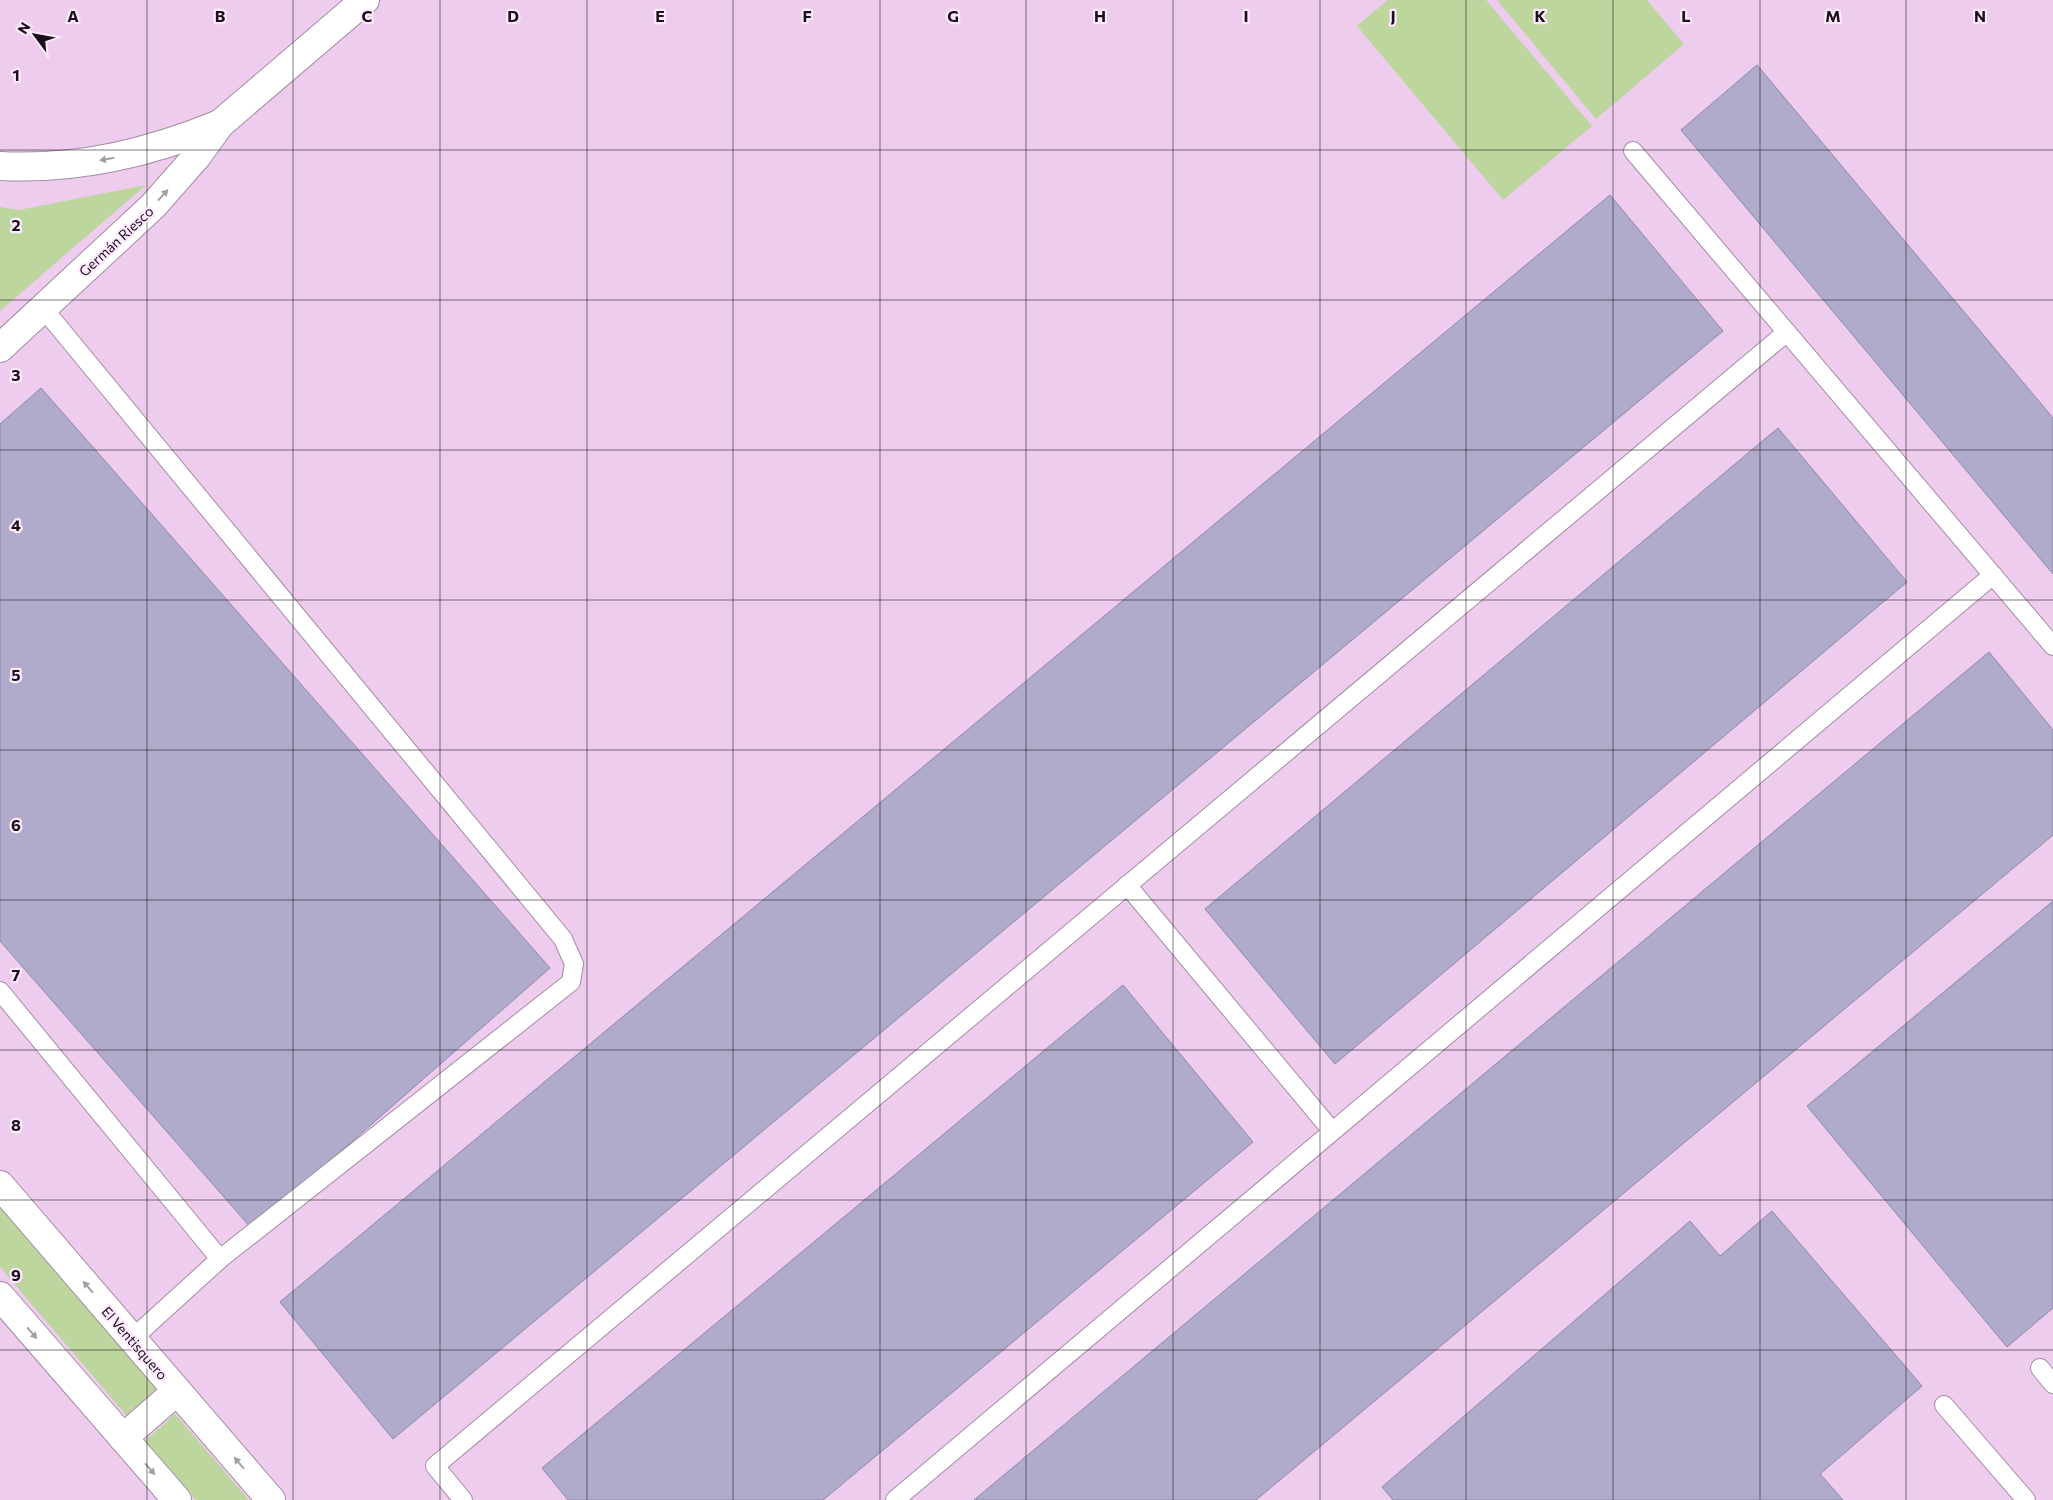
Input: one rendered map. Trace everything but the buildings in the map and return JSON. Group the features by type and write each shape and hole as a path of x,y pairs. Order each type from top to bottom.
{"street":[{"name":"Germán Riesco","path":"0,348 153,206 197,156 220,124 366,0"},
{"name":"Germán Riesco","path":"0,166 57,166 138,153 180,140 220,124"},
{"name":"El Ventisquero","path":"0,1185 271,1500"},
{"path":"0,1296 176,1500"},
{"path":"123,1438 177,1391"}],"lane":[{"path":"1633,151 2053,646"},
{"path":"43,308 563,939 574,964 571,982 220,1259 132,1338"},
{"path":"463,1500 435,1466 1787,332"},
{"path":"895,1500 1993,575"},
{"path":"1127,885 1332,1131"},
{"path":"0,991 220,1259"},
{"path":"2040,1368 2053,1384"},
{"path":"1944,1405 2026,1500"}],"shaded area":[{"path":"0,0 2053,0 2053,1500 0,1500"}],"green space":[{"path":"1388,0 1486,0 1592,126 1503,200 1357,26"},
{"path":"1497,0 1647,0 1684,44 1596,119"},
{"path":"146,185 0,311 0,207 19,210"},
{"path":"0,1204 157,1388 127,1416 0,1267"},
{"path":"175,1414 249,1500 196,1500 145,1441"}]}
